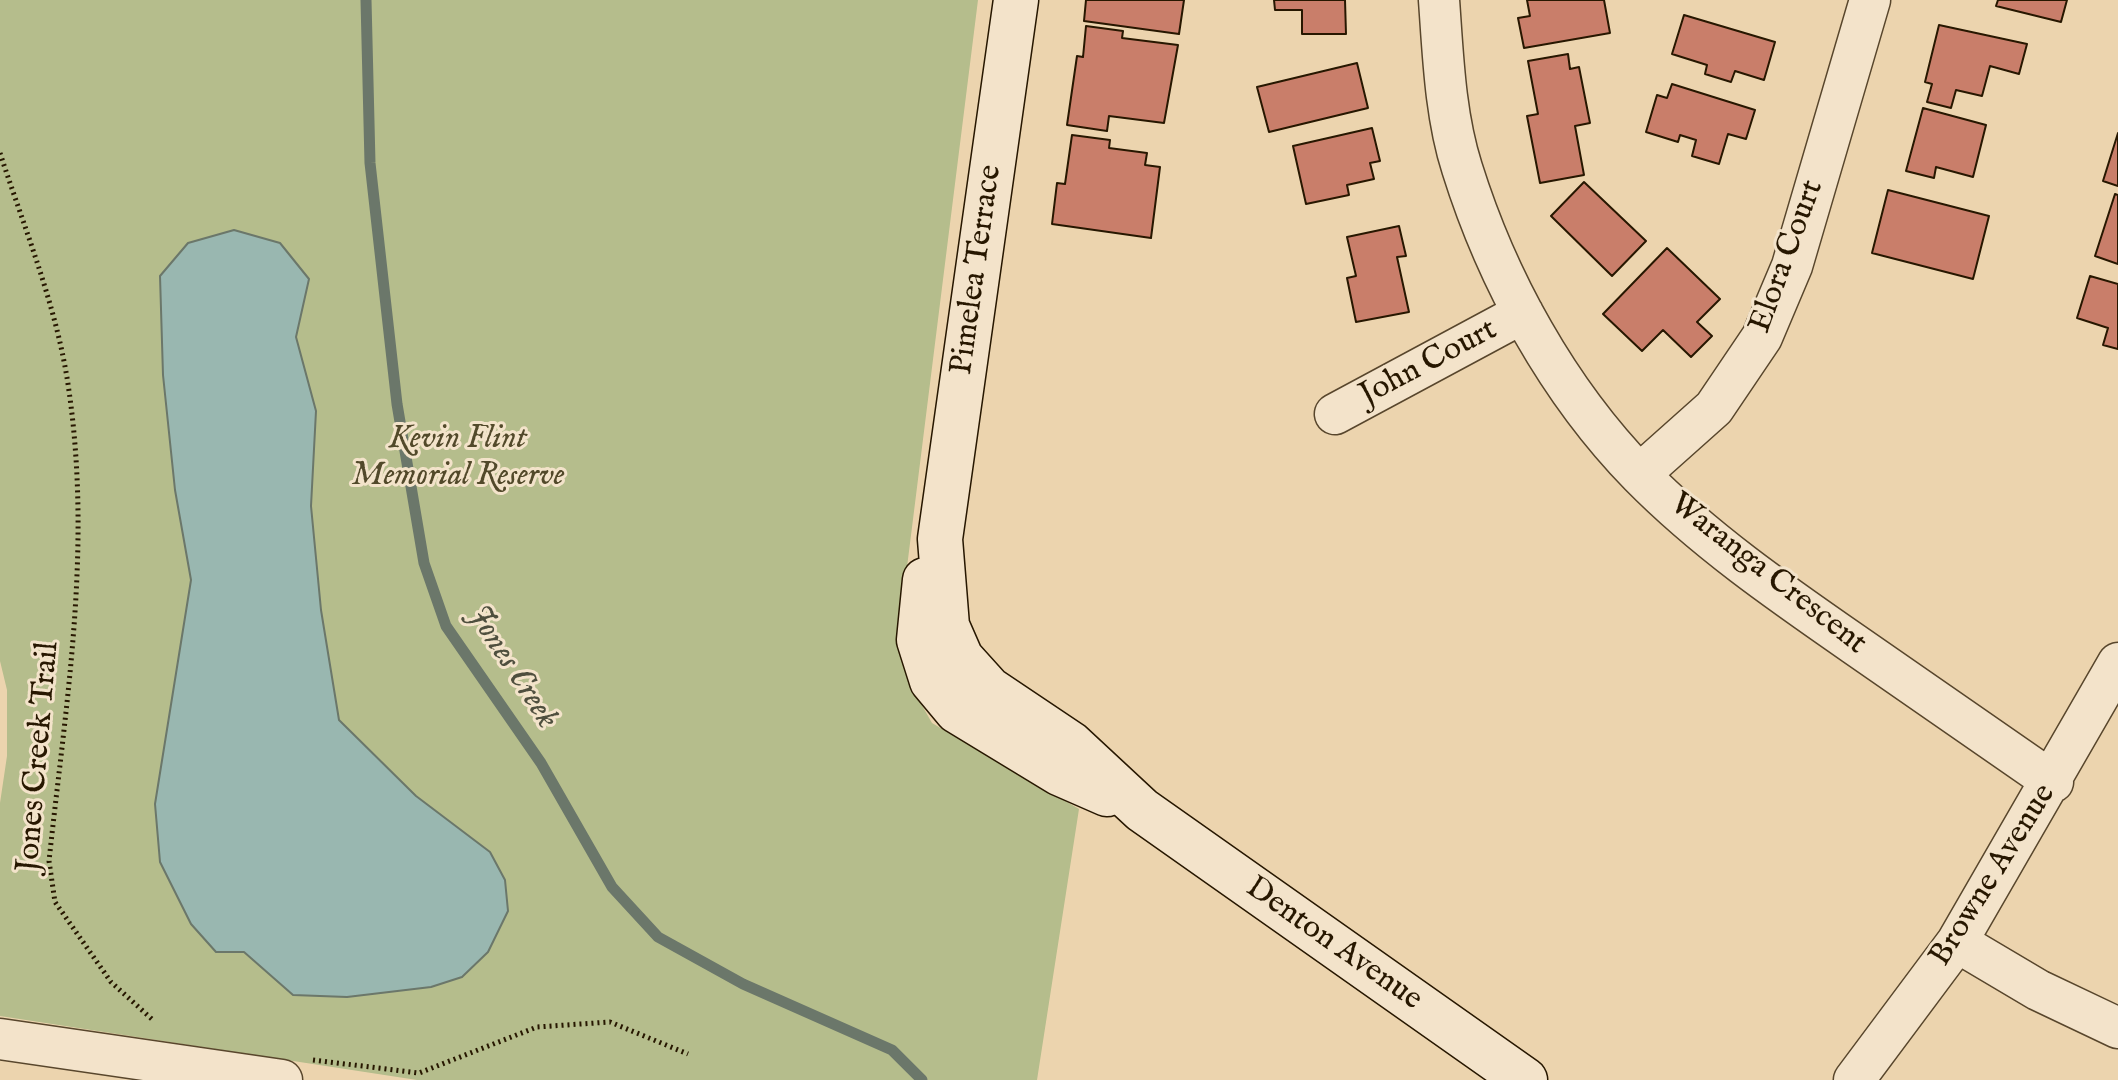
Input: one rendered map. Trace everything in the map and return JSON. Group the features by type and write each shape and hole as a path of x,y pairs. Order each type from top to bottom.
{"street":[{"name":"Pimelea Terrace","path":"947,669 919,640 921,591 940,539 1016,0"},
{"name":"Waranga Crescent","path":"1439,0 1445,80 1461,166 1492,249 1523,313 1576,398 1640,474 1718,547 2053,782"},
{"name":"Elora Court","path":"1640,474 1714,408 1762,337 1792,266 1870,0"},
{"name":"John Court","path":"1335,414 1523,313"},
{"name":"Browne Avenue","path":"1854,1080 1957,942 2053,782 2118,663"},
{"name":"Denton Avenue","path":"947,669 957,711 1059,773 1142,810 1525,1080"},
{"path":"1957,942 2038,990 2118,1028"},
{"path":"0,1039 290,1069"}],"path":[{"name":"Jones Creek Trail","path":"0,153 47,297 62,357 69,388 80,490 80,574 49,861 55,902 111,982 150,1019 164,1026"},
{"path":"290,1069 419,1073 537,1027 610,1022 688,1054"}],"green space":[{"name":"Kevin Flint Memorial Reserve","path":"0,0 978,0 899,631 911,686 932,723 1079,809 1037,1080 417,1080 0,1016 0,803 7,756 7,690 0,661"}],"water":[{"path":"234,230 280,243 309,279 296,337 316,411 311,506 321,610 339,720 416,796 490,852 505,880 508,911 488,952 462,977 431,987 347,997 293,995 244,952 216,952 191,924 160,862 155,804 191,580 175,490 163,375 160,276 188,243"}],"building":[{"path":"1086,0 1184,0 1179,34 1084,21"},
{"path":"1274,0 1345,0 1346,34 1302,34 1302,10 1275,10"},
{"path":"1527,0 1604,0 1610,33 1524,48 1518,18 1530,16"},
{"path":"1998,0 2067,0 2061,22 1996,6"},
{"path":"1684,15 1775,42 1764,80 1735,71 1731,82 1705,74 1707,65 1672,54"},
{"path":"1939,25 2027,44 2019,74 1990,66 1982,96 1956,90 1951,108 1927,102 1932,84 1925,82"},
{"path":"1086,26 1123,31 1122,38 1178,45 1164,123 1109,116 1107,131 1067,125 1077,56 1083,57"},
{"path":"1568,54 1570,69 1579,67 1590,123 1575,126 1584,175 1540,183 1527,116 1538,114 1528,61"},
{"path":"1357,63 1368,108 1269,132 1257,87"},
{"path":"1672,84 1755,110 1746,139 1728,134 1719,164 1692,156 1696,140 1680,135 1678,142 1646,132 1657,95 1667,98"},
{"path":"1923,108 1986,125 1973,177 1936,167 1934,178 1906,171"},
{"path":"1372,128 1380,161 1370,163 1374,179 1347,185 1349,195 1306,204 1293,146"},
{"path":"2118,133 2118,186 2103,181"},
{"path":"1072,135 1110,140 1109,148 1147,153 1145,165 1160,167 1151,238 1052,224 1057,183 1065,184"},
{"path":"1584,182 1646,241 1612,276 1551,216"},
{"path":"1888,190 1989,216 1973,279 1872,253"},
{"path":"2115,194 2118,195 2118,264 2095,256"},
{"path":"1399,226 1406,256 1397,257 1409,312 1356,322 1347,278 1356,276 1347,237"},
{"path":"1667,248 1720,299 1697,322 1712,336 1691,357 1663,330 1642,351 1603,314"},
{"path":"2090,276 2118,284 2118,349 2103,345 2108,328 2077,318"}],"waterway":[{"name":"Jones Creek","path":"366,0 370,163 397,404 424,563 446,626 541,763 612,887 658,937 743,984 892,1050 922,1080"}]}
